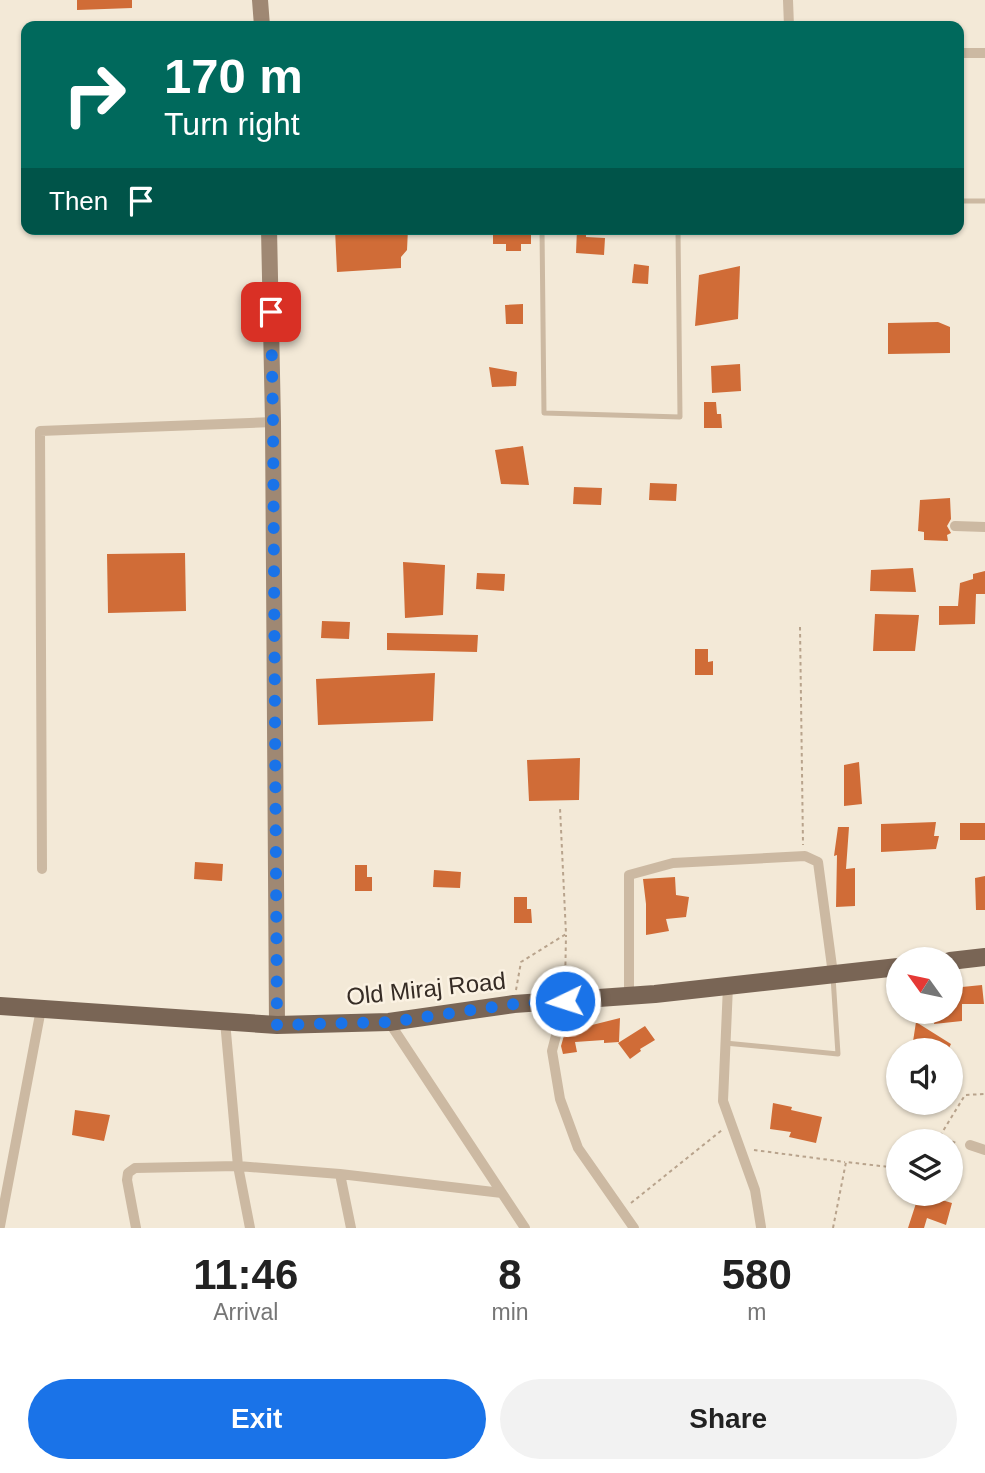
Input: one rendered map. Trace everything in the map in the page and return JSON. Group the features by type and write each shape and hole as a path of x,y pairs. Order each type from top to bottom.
{"main road":[{"path":"260,0 262,21"},
{"path":"269,235 277,1025"},
{"path":"963,960 985,957"},
{"name":"Old Miraj Road","path":"0,1006 277,1025 390,1022 514,1004 629,996 886,968"}],"street":[{"path":"788,0 789,21"},
{"path":"964,53 985,53"},
{"path":"42,869 40,431 273,422"},
{"path":"955,526 985,527"},
{"path":"629,996 629,874 673,863 805,856 818,862 833,974"},
{"path":"728,986 723,1101 755,1190 761,1227"},
{"path":"565,1001 552,1051 560,1099 578,1148 634,1228"},
{"path":"0,1226 41,1009"},
{"path":"225,1021 238,1166 250,1228"},
{"path":"390,1022 525,1228"},
{"path":"970,1145 985,1150"},
{"path":"136,1228 127,1180 128,1173 135,1168 238,1166 340,1174 502,1193"},
{"path":"340,1174 351,1228"}],"lane":[{"path":"964,201 985,201"},
{"path":"542,235 544,413 680,416 678,235"},
{"path":"725,1043 838,1054 833,974"}],"path":[{"path":"800,627 803,851"},
{"path":"560,808 566,934 565,1001"},
{"path":"514,1004 521,962 566,934"},
{"path":"944,1129 965,1095 985,1094"},
{"path":"621,1210 731,1123"},
{"path":"740,1148 886,1167"},
{"path":"833,1228 846,1162"}],"building":[{"path":"77,0 132,0 132,8 77,10"},
{"path":"335,235 408,235 407,250 401,257 401,268 337,272"},
{"path":"493,235 531,235 531,244 521,244 521,251 506,251 506,244 493,244"},
{"path":"577,235 605,238 604,255 576,253"},
{"path":"634,264 649,266 648,284 632,283"},
{"path":"740,266 738,319 695,326 699,275"},
{"path":"523,304 523,324 506,324 505,305"},
{"path":"938,322 950,327 950,353 888,354 888,323"},
{"path":"740,364 741,391 712,393 711,366"},
{"path":"489,367 517,372 516,386 492,387"},
{"path":"704,402 716,402 717,414 721,414 722,428 704,428"},
{"path":"523,446 529,485 501,484 495,450"},
{"path":"650,483 677,484 676,501 649,500"},
{"path":"574,487 602,488 601,505 573,504"},
{"path":"950,498 951,519 947,526 951,533 947,535 948,541 924,540 924,532 918,531 920,500"},
{"path":"185,553 186,611 108,613 107,554"},
{"path":"403,562 445,565 443,615 405,618"},
{"path":"913,568 916,592 870,591 871,570"},
{"path":"985,571 985,594 976,594 975,624 939,625 939,606 958,606 960,583 973,579 973,574"},
{"path":"477,573 505,574 504,591 476,589"},
{"path":"875,614 919,615 915,651 873,651"},
{"path":"322,621 350,622 349,639 321,638"},
{"path":"387,633 478,635 477,652 387,650"},
{"path":"695,649 708,649 708,662 713,661 713,675 695,675"},
{"path":"435,673 433,721 318,725 316,679"},
{"path":"580,758 579,800 529,801 527,760"},
{"path":"859,762 862,804 844,806 844,765"},
{"path":"936,822 934,836 939,836 936,849 881,852 881,824"},
{"path":"960,823 985,823 985,840 960,840"},
{"path":"838,827 849,827 846,869 855,868 855,906 836,907 837,855 834,856"},
{"path":"195,862 223,864 222,881 194,879"},
{"path":"355,865 367,865 367,877 372,877 372,891 355,891"},
{"path":"434,870 461,872 460,888 433,887"},
{"path":"985,876 985,910 976,910 975,878"},
{"path":"675,877 676,895 689,897 686,917 666,919 669,931 646,935 643,879"},
{"path":"514,897 527,897 527,909 531,909 532,923 514,923"},
{"path":"982,985 984,1004 963,1004 963,987"},
{"path":"620,1018 619,1042 575,1042 577,1052 563,1054 561,1046 565,1032 575,1026"},
{"path":"916,1024 919,1024 941,1038 914,1038"},
{"path":"645,1026 655,1040 630,1059 618,1043"},
{"path":"773,1103 822,1117 816,1143 789,1137 791,1132 770,1129"},
{"path":"75,1110 110,1115 104,1141 72,1135"},
{"path":"915,1206 951,1206 946,1225 927,1218 924,1228 908,1228"}],"route":[{"path":"271,312 277,1025 390,1022 514,1004 565,1001"}]}
